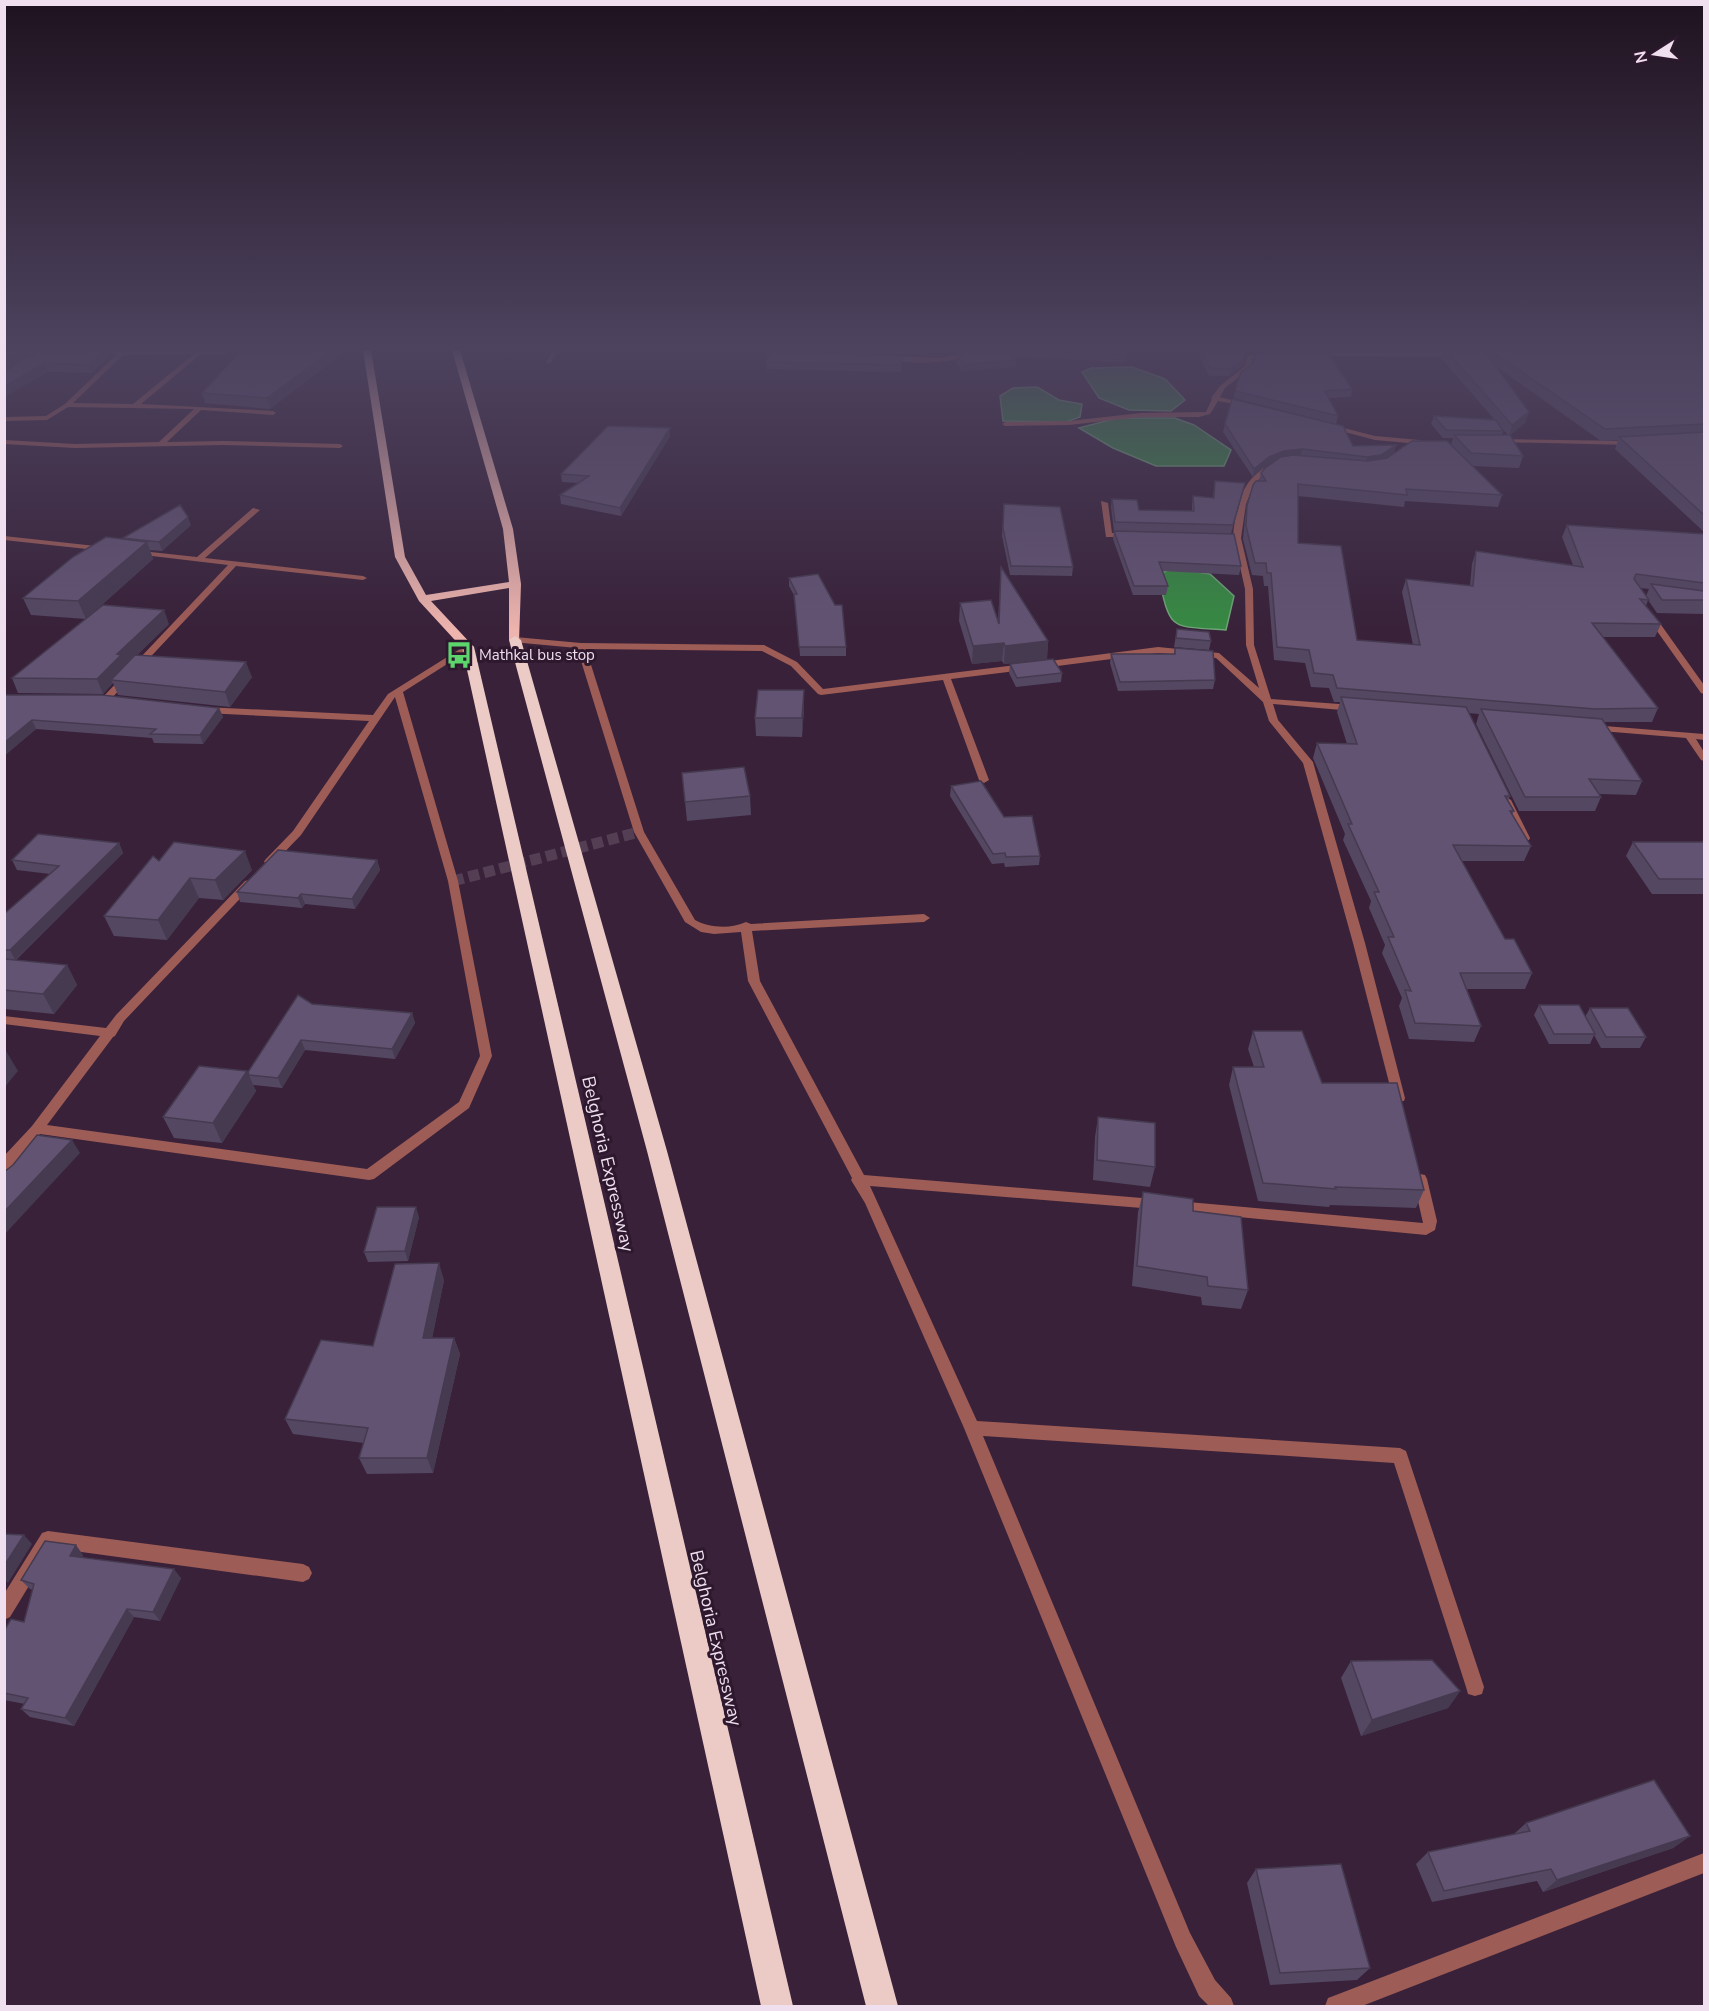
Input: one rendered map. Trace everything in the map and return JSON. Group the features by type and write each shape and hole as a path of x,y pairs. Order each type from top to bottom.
{"highway":[{"path":"382,444 400,557 423,599 468,647"},
{"path":"483,444 508,529 514,584 515,639 570,828 728,1416 882,2007"},
{"path":"423,599 514,584"},
{"name":"Belghoria Expressway","path":"468,647 777,2007"}],"street":[{"path":"37,444 75,446 162,444 340,446"},
{"path":"1403,448 1414,444"},
{"path":"1283,463 1268,466 1253,478 1239,510 1237,538 1249,589 1250,645 1274,722 1308,762 1359,943 1402,1111"},
{"path":"1104,503 1110,535 1144,536"},
{"path":"199,559 256,510"},
{"path":"4,538 117,550"},
{"path":"1212,538 1237,538"},
{"path":"128,552 363,578"},
{"path":"106,699 234,563"},
{"path":"1647,610 1704,691"},
{"path":"515,639 581,646 764,648 794,664 820,693 1158,650 1219,656 1268,700 1364,709"},
{"path":"581,646 639,832 691,922 701,928 714,930 746,926 924,918"},
{"path":"4,1165 37,1129 120,1018 297,833 391,696 468,647"},
{"path":"945,676 984,780"},
{"path":"37,1129 369,1175 464,1105 486,1056 453,880 398,691"},
{"path":"95,699 118,700"},
{"path":"188,708 374,718"},
{"path":"1584,727 1704,737"},
{"path":"1688,735 1704,758"},
{"path":"1502,792 1528,844"},
{"path":"746,926 754,981 872,1203 972,1428 1183,1940 1207,1988 1223,2007"},
{"path":"4,1020 111,1033"},
{"path":"858,1180 1426,1229 1430,1226 1430,1221 1416,1167"},
{"path":"972,1428 1400,1456 1475,1687"},
{"path":"4,1611 48,1539 303,1573"},
{"path":"1336,2007 1704,1863"}],"shaded area":[{"path":"1106,444 1222,444 1231,450 1224,466 1156,466"},
{"path":"1172,568 1210,574 1234,596 1226,630 1183,626 1170,616 1158,575"}],"building":[{"path":"591,444 660,444 620,508 560,495 589,476 561,474"},
{"path":"1238,444 1396,445 1381,455 1367,457 1302,449 1284,451 1269,457 1254,469"},
{"path":"1408,444 1450,444 1502,495 1406,489 1407,495 1298,484 1298,543 1341,546 1357,640 1420,645 1406,579 1473,586 1476,551 1583,567 1567,525 1704,534 1704,583 1636,574 1634,579 1649,600 1640,599 1661,624 1592,623 1658,708 1595,709 1337,688 1333,675 1314,673 1309,650 1277,647 1271,573 1267,573 1266,563 1255,563 1246,526 1247,506 1253,485 1256,481 1266,481 1261,473 1281,457 1293,455 1368,461 1387,458"},
{"path":"1462,444 1515,444 1523,456 1471,453"},
{"path":"1626,444 1704,444 1704,515"},
{"path":"1215,481 1245,483 1233,525 1115,522 1112,499 1137,500 1139,510 1194,511 1193,496 1214,498"},
{"path":"1004,504 1060,507 1073,567 1011,566 1003,528"},
{"path":"180,505 188,517 159,542 123,538"},
{"path":"1114,531 1234,534 1241,566 1159,562 1168,586 1134,586"},
{"path":"106,537 147,542 78,601 23,598 73,557"},
{"path":"1001,567 1048,641 1005,646 1004,643 973,646 960,603 991,600 999,624"},
{"path":"818,574 835,605 842,605 846,647 799,647 794,594 797,594 789,578"},
{"path":"1651,584 1704,591 1704,600 1662,600"},
{"path":"103,605 164,610 117,654 121,655 97,679 12,678"},
{"path":"1177,629 1209,632 1211,641 1176,638"},
{"path":"1175,648 1213,651 1215,680 1120,682 1111,654 1175,654"},
{"path":"135,655 246,662 225,692 111,680"},
{"path":"1053,659 1062,673 1017,678 1010,664"},
{"path":"758,690 804,690 802,718 755,718"},
{"path":"4,695 102,695 219,708 200,735 150,734 156,729 32,720 4,743"},
{"path":"1341,697 1466,707 1510,796 1505,796 1514,811 1510,811 1531,846 1453,845 1505,939 1514,939 1532,973 1460,973 1481,1026 1415,1023 1405,990 1411,991 1388,937 1394,937 1374,892 1379,892 1348,824 1352,824 1317,743 1357,744"},
{"path":"1481,709 1602,719 1642,781 1589,779 1601,797 1525,797"},
{"path":"744,767 750,796 685,802 682,773"},
{"path":"981,781 1004,817 1032,816 1040,856 1006,857 1005,853 993,854 951,786"},
{"path":"38,834 119,843 10,950 4,950 4,914 59,866 12,860"},
{"path":"174,842 245,851 215,880 190,878 158,920 104,916 153,856 159,861"},
{"path":"1633,842 1704,842 1704,879 1659,879"},
{"path":"278,850 377,860 352,899 301,894 298,898 237,892"},
{"path":"5,959 67,965 43,994 4,990"},
{"path":"298,995 312,1004 412,1013 392,1049 301,1040 278,1078 249,1075 248,1072"},
{"path":"1539,1005 1579,1005 1595,1034 1554,1034"},
{"path":"1590,1008 1628,1008 1646,1037 1606,1037"},
{"path":"1253,1031 1302,1031 1322,1083 1397,1083 1424,1190 1335,1187 1336,1189 1263,1183 1233,1067 1264,1067"},
{"path":"199,1066 247,1071 213,1123 163,1117"},
{"path":"1098,1117 1155,1123 1155,1167 1097,1160"},
{"path":"37,1135 72,1140 4,1212 4,1172 13,1165"},
{"path":"1143,1192 1193,1199 1193,1211 1241,1217 1248,1290 1208,1286 1207,1277 1137,1266"},
{"path":"377,1207 416,1207 405,1251 364,1252"},
{"path":"439,1263 423,1338 454,1338 427,1458 359,1458 368,1428 285,1419 321,1340 373,1346 395,1264"},
{"path":"4,1534 24,1535 4,1566"},
{"path":"45,1541 76,1545 70,1556 174,1569 153,1612 127,1609 65,1718 21,1709 28,1698 4,1693 4,1631 11,1619 24,1622 34,1584 21,1580"},
{"path":"1432,1660 1460,1691 1372,1720 1351,1661"},
{"path":"1654,1780 1690,1836 1557,1880 1551,1869 1444,1891 1428,1852 1530,1831 1526,1823"},
{"path":"1341,1864 1370,1968 1280,1973 1256,1869"}],"tunnel":[{"path":"453,881 639,832"}],"place":[{"name":"Mathkal bus stop","path":"459,655"}]}
